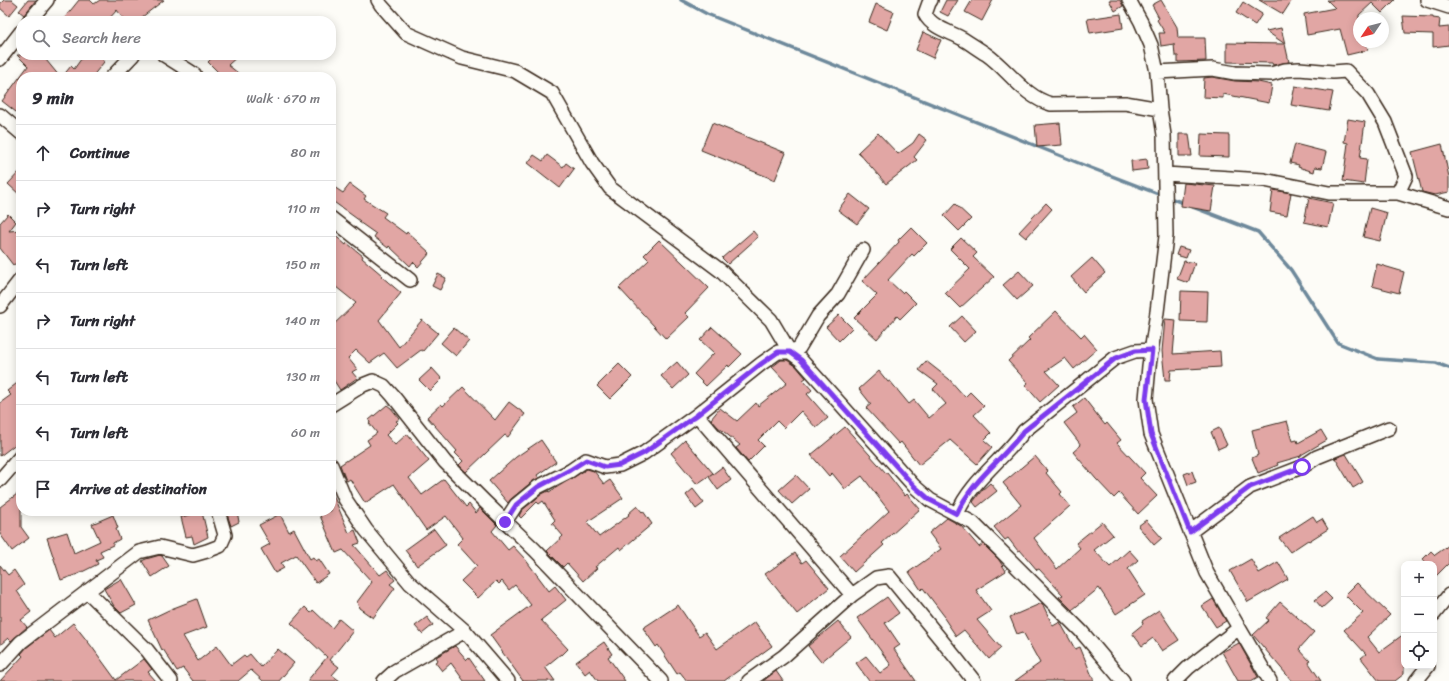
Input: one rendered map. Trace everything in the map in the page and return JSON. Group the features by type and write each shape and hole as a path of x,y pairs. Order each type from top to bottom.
{"street":[{"path":"33,16 47,0"},
{"path":"378,0 406,33 462,58 515,71 552,93 592,163 610,188 721,271 771,320 790,352 801,360 914,486 930,500 973,523 1081,631 1123,681"},
{"path":"931,0 926,14 928,20 963,39 991,58 1029,92 1043,102 1051,104 1125,103 1160,110"},
{"path":"1128,0 1141,22 1151,45 1157,72 1160,110 1164,135 1166,236 1146,399 1151,434 1207,573 1270,681"},
{"path":"1427,0 1449,7"},
{"path":"0,59 16,38"},
{"path":"117,72 128,60"},
{"path":"172,60 191,72"},
{"path":"1157,72 1213,69 1255,74 1271,74 1286,70 1299,69 1333,72 1346,71 1368,94 1385,122 1406,176 1398,193"},
{"path":"0,115 16,129"},
{"path":"1165,174 1264,180 1329,193 1398,193 1449,208"},
{"path":"336,222 410,280"},
{"path":"505,522 516,505 538,487 586,460 605,467 620,465 644,453 697,415 778,352 790,352 799,348 818,316 838,294 863,250"},
{"path":"0,306 16,285"},
{"path":"957,514 963,500 990,468 1017,441 1024,431 1116,358 1135,351 1152,350"},
{"path":"336,402 363,385 374,381 384,386 445,462 541,556 660,681"},
{"path":"697,415 852,595"},
{"path":"1190,532 1250,487 1302,467 1317,457 1389,428"},
{"path":"0,480 16,462"},
{"path":"336,478 345,499 366,530 410,583 465,632 508,681"},
{"path":"0,665 21,642 139,552 160,547 193,555 207,552 220,546 225,535 219,516"},
{"path":"749,681 784,656 852,595 876,578 889,576 974,681"},
{"path":"87,591 147,650 171,681"},
{"path":"1437,610 1449,595"},
{"path":"1175,681 1188,668 1239,628"},
{"path":"384,681 395,671 465,632"},
{"path":"1416,681 1426,669"}],"building":[{"path":"4,0 12,0 18,5 9,16 0,8 0,4"},
{"path":"28,0 36,0 24,15 19,11"},
{"path":"79,0 90,0 94,4 100,0 164,0 143,16 121,16 117,10 112,16 66,16"},
{"path":"946,0 958,0 948,16 940,12"},
{"path":"972,0 993,0 982,21 965,12"},
{"path":"1109,0 1120,0 1123,6 1115,11"},
{"path":"1161,0 1177,27 1178,38 1205,38 1206,61 1178,62 1178,56 1175,56 1174,44 1161,46 1159,33 1165,33 1157,20 1159,18 1152,5"},
{"path":"1259,0 1292,0 1283,14"},
{"path":"1327,0 1395,0 1383,12 1381,12 1372,3 1362,12 1353,12 1353,48 1368,48 1368,50 1347,55 1340,29 1307,35 1304,14 1335,8"},
{"path":"1243,2 1262,14 1255,25 1236,13"},
{"path":"876,4 894,12 887,30 869,22"},
{"path":"1121,14 1123,28 1090,33 1087,19"},
{"path":"1403,16 1433,17 1440,19 1439,28 1449,27 1449,45 1433,47 1433,34 1405,33"},
{"path":"1281,28 1285,44 1266,31"},
{"path":"923,32 941,40 933,58 916,50"},
{"path":"1227,43 1285,44 1289,62 1273,65 1272,63 1227,62"},
{"path":"22,60 46,60 56,72 24,72 28,66"},
{"path":"80,60 103,60 104,62 96,72 66,72 71,66 74,69"},
{"path":"210,60 234,60 228,65 237,72 218,72 208,62"},
{"path":"1212,77 1272,85 1269,103 1223,94 1223,98 1203,97 1204,78"},
{"path":"16,82 16,112 2,101"},
{"path":"1295,86 1333,92 1329,111 1291,105"},
{"path":"1348,119 1365,122 1360,158 1367,159 1364,184 1343,181 1348,143 1344,142"},
{"path":"712,123 786,153 775,180 701,150"},
{"path":"1060,123 1062,145 1037,147 1035,125"},
{"path":"878,133 898,154 913,143 919,134 927,140 914,157 917,160 886,184 858,152"},
{"path":"1179,134 1189,134 1192,156 1179,156"},
{"path":"1201,134 1229,135 1229,157 1200,156"},
{"path":"1295,144 1326,152 1322,168 1315,167 1314,172 1298,167 1299,165 1290,163"},
{"path":"1442,144 1449,177 1449,192 1435,195 1422,192 1412,152"},
{"path":"534,155 543,161 547,155 563,167 566,163 574,169 560,188 528,163"},
{"path":"1147,159 1148,169 1132,171 1131,161"},
{"path":"16,175 16,191 8,184"},
{"path":"1184,183 1215,186 1211,211 1181,206"},
{"path":"350,184 366,196 364,199 386,213 383,217 406,234 407,232 430,253 418,267 413,262 410,266 389,246 388,248 374,237 376,234 336,204 336,188 343,193"},
{"path":"1273,190 1291,193 1287,215 1270,212"},
{"path":"850,194 869,209 857,224 838,210"},
{"path":"1309,198 1333,203 1328,227 1304,222"},
{"path":"1046,203 1052,209 1026,238 1019,232"},
{"path":"955,204 971,219 959,231 944,216"},
{"path":"1370,208 1387,213 1380,241 1363,237"},
{"path":"8,214 16,222 9,231 16,230 16,264 13,265 0,248 0,223"},
{"path":"911,227 927,243 914,256 912,254 888,280 902,293 904,291 916,303 900,319 897,316 877,339 854,318 877,295 862,281"},
{"path":"753,231 758,237 728,264 722,258"},
{"path":"336,236 363,256 362,258 401,293 379,320 399,347 422,320 438,333 423,351 421,350 397,368 384,353 370,363 356,350 348,358 357,369 352,372 357,378 340,390 336,384 336,322 356,303 336,287"},
{"path":"961,238 977,253 973,257 994,277 960,308 945,293 970,269 950,249"},
{"path":"659,240 709,288 685,313 689,317 666,339 619,288 649,260 644,255"},
{"path":"1179,247 1189,250 1186,258 1176,255"},
{"path":"1092,258 1105,273 1084,292 1071,277"},
{"path":"1184,261 1195,263 1188,283 1177,279"},
{"path":"1377,264 1404,272 1399,293 1372,286"},
{"path":"1019,271 1033,286 1017,300 1003,285"},
{"path":"438,274 446,278 440,290 432,286"},
{"path":"1181,291 1208,292 1207,322 1180,321"},
{"path":"1056,311 1081,337 1084,334 1097,349 1074,369 1065,358 1046,371 1059,385 1040,402 1025,385 1028,383 1008,361 1030,340 1028,338"},
{"path":"839,315 852,328 839,341 826,327"},
{"path":"962,316 976,331 964,342 950,327"},
{"path":"1165,319 1176,320 1173,354 1220,351 1221,367 1171,370 1170,380 1165,380 1162,351"},
{"path":"712,327 742,354 706,386 694,374 714,353 700,340"},
{"path":"454,328 469,341 456,356 441,343"},
{"path":"781,360 787,360 796,366 806,378 803,380 812,390 807,394 828,418 816,428 801,411 784,428 777,421 758,440 764,446 748,462 736,448 740,445 718,427 711,419 720,408 737,421 756,403 758,406 787,383 772,367"},
{"path":"926,361 949,379 965,397 970,392 984,406 974,415 991,433 984,440 992,447 977,464 950,440 919,465 901,442 899,444 866,408 871,404 859,389 879,371 888,382 890,381 909,404 914,400 929,418 946,404 933,389 938,384 919,370"},
{"path":"677,362 688,375 673,389 661,376"},
{"path":"619,364 632,377 610,399 597,386"},
{"path":"432,368 442,379 430,391 419,380"},
{"path":"16,384 16,444 0,456 0,403 11,395 7,391"},
{"path":"463,387 495,420 509,402 525,414 508,437 505,435 466,472 459,465 463,461 455,453 457,451 427,417 441,404 443,406"},
{"path":"1084,398 1105,425 1107,423 1121,440 1117,443 1145,473 1140,478 1157,496 1138,514 1119,493 1114,498 1073,452 1081,445 1064,423 1077,413 1073,407"},
{"path":"387,405 400,419 396,421 398,423 386,435 395,445 407,434 429,461 409,478 422,495 444,479 466,507 469,504 476,513 480,508 497,525 492,531 508,550 513,546 525,559 549,591 555,586 566,600 541,620 568,649 545,667 555,681 523,681 490,635 531,605 515,585 509,590 502,581 499,584 496,581 478,598 461,581 477,566 457,544 463,538 446,516 426,530 394,484 365,503 350,479 347,481 345,478 340,465 370,445 367,440 377,433 369,423 369,420"},
{"path":"1287,421 1293,441 1297,440 1298,443 1321,430 1327,440 1301,456 1277,463 1278,465 1258,473 1252,458 1258,455 1252,430"},
{"path":"845,427 887,473 905,496 907,494 920,509 882,543 884,545 854,572 840,556 889,511 862,476 845,489 832,473 829,476 811,455"},
{"path":"1219,428 1227,445 1218,449 1211,432"},
{"path":"541,440 556,462 537,475 539,478 533,481 508,503 489,481 516,457"},
{"path":"685,440 713,473 697,484 671,453"},
{"path":"1346,454 1363,482 1353,488 1335,458"},
{"path":"1035,456 1048,471 1046,473 1062,492 1060,494 1070,506 1034,538 1057,569 1080,548 1076,543 1102,522 1113,535 1094,550 1110,567 1129,550 1138,560 1128,569 1145,595 1116,614 1099,588 1072,610 1059,597 1063,595 1039,569 1037,570 1020,550 1018,551 1008,538 1005,540 994,527 1021,505 1003,483"},
{"path":"722,467 731,480 718,490 709,477"},
{"path":"587,469 594,471 604,484 610,480 623,498 587,522 599,537 629,515 628,514 637,506 642,512 643,511 652,524 621,550 619,547 595,567 597,568 583,581 567,563 563,567 547,551 563,536 552,523 555,520 543,501 539,504 537,502 521,518 519,516 522,510 542,494 548,491 549,492"},
{"path":"1192,471 1196,482 1188,485 1184,474"},
{"path":"796,475 809,489 792,504 779,490"},
{"path":"990,483 997,491 977,507 973,502 982,490"},
{"path":"693,489 704,503 696,509 686,495"},
{"path":"16,495 16,516 21,516 21,527 29,538 12,551 0,534 0,507"},
{"path":"336,502 349,533 355,530 360,543 354,545 380,575 387,570 395,580 390,584 395,588 373,618 359,608 357,602 372,582 343,550 336,553 320,516 336,516"},
{"path":"113,516 120,539 113,543 113,545 100,551 103,557 96,560 98,564 78,574 61,580 47,538 67,532 74,553 100,541 92,524"},
{"path":"203,516 208,537 194,544 192,536 186,537 181,517"},
{"path":"228,516 238,516 239,522 231,526"},
{"path":"276,516 281,516 289,532 294,529 310,559 313,557 316,561 319,559 329,574 316,583 296,555 281,563 284,568 275,573 261,549 270,544 259,525"},
{"path":"1313,516 1317,522 1322,519 1328,529 1290,552 1279,538"},
{"path":"947,518 961,526 979,547 983,544 999,560 1006,571 976,590 991,611 977,620 1001,648 989,659 964,630 956,636 944,618 945,617 923,588 921,590 909,572 941,549 929,533"},
{"path":"1146,520 1162,538 1154,545 1138,526"},
{"path":"434,529 446,545 417,566 405,550"},
{"path":"1449,545 1449,563 1437,575 1437,561 1424,561 1423,559 1431,551 1435,555"},
{"path":"795,553 802,563 806,560 829,588 797,614 765,574"},
{"path":"160,555 169,566 152,577 142,561"},
{"path":"1251,559 1259,573 1278,562 1288,579 1248,602 1230,571"},
{"path":"0,565 8,575 14,570 24,585 17,591 31,612 21,620 27,627 11,641 8,638 0,645"},
{"path":"121,579 136,605 121,613 114,606 104,589"},
{"path":"1357,583 1390,615 1367,637 1379,652 1401,636 1401,669 1404,669 1404,674 1395,681 1379,681 1361,658 1366,654 1344,630 1363,613 1345,595"},
{"path":"1325,592 1332,599 1322,608 1315,600"},
{"path":"887,597 899,613 885,623 900,645 894,649 916,681 869,681 856,663 866,656 880,673 891,665 857,618"},
{"path":"197,599 207,627 183,636 198,661 217,646 231,665 244,655 246,657 250,654 261,667 278,649 294,663 279,681 263,681 251,670 238,681 193,681 183,668 177,671 163,649 162,650 148,620"},
{"path":"1213,599 1226,621 1216,627 1202,606"},
{"path":"1280,602 1314,632 1299,649 1310,661 1309,663 1321,681 1292,681 1253,635 1269,620 1266,618"},
{"path":"1042,603 1053,626 1060,622 1075,649 1080,647 1094,681 1015,681 1040,663 1023,632 1017,634 1010,617"},
{"path":"678,605 699,636 705,632 717,649 755,622 772,646 724,681 687,681 680,672 677,674 658,645 656,647 643,628"},
{"path":"305,607 311,613 313,610 332,628 339,619 353,631 330,660 339,667 332,675 340,681 307,681 327,657 291,623"},
{"path":"1159,610 1179,640 1162,651 1153,638 1142,646 1132,633 1143,624 1142,621"},
{"path":"427,617 433,625 422,634 415,626"},
{"path":"838,621 851,637 821,662 808,646"},
{"path":"73,623 116,680 144,659 152,669 148,672 156,681 0,681 23,656 21,654 26,648 49,630 55,638"},
{"path":"604,642 612,654 608,657 625,681 598,681 590,670 585,674 576,662"},
{"path":"1239,643 1258,677 1251,681 1238,681 1222,652"},
{"path":"455,646 467,660 469,658 485,681 464,681 451,663 442,671 435,662 438,660 436,657"},
{"path":"776,671 783,681 763,681"}],"waterway":[{"path":"681,0 707,14 1161,195"},
{"path":"1167,197 1186,204"},
{"path":"1193,207 1258,232 1291,270 1338,343 1378,359 1436,363 1449,368"}],"route":[{"path":"505,522 516,505 538,487 586,460 605,467 620,465 644,453 697,415 778,352 790,352 801,360 914,486 930,500 957,514 963,500 990,468 1017,441 1024,431 1103,367 1116,358 1135,351 1152,350 1146,399 1151,434 1190,532 1250,487 1302,467"}]}
